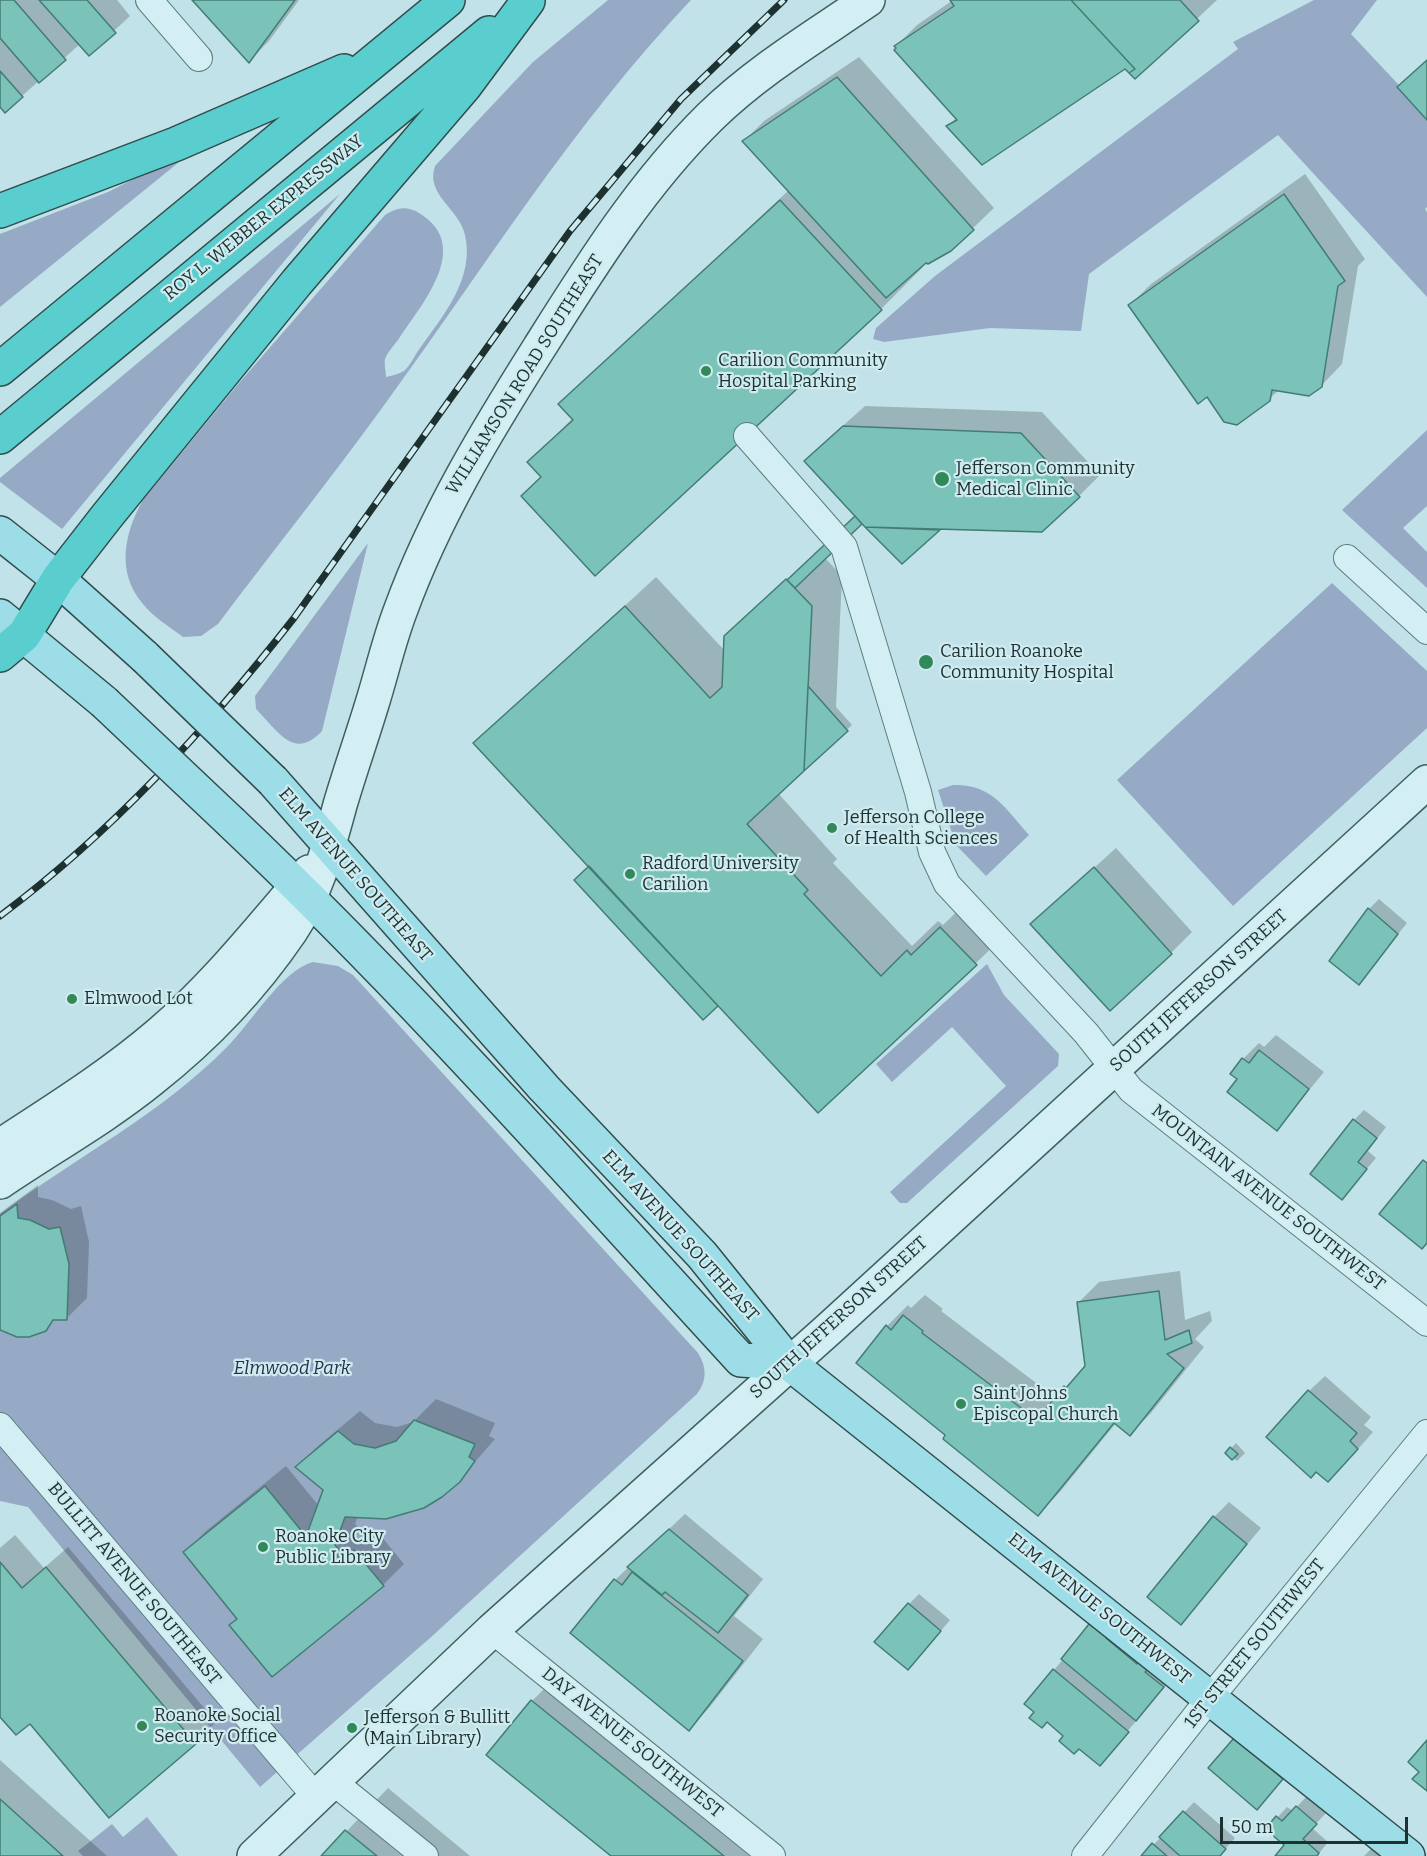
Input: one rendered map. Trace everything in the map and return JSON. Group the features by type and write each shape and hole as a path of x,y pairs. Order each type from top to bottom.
{"highway":[{"path":"0,369 448,0"},
{"path":"8,635 58,579 289,291 465,86 528,0"},
{"name":"ROY L. WEBBER EXPRESSWAY","path":"0,437 528,0"},
{"path":"0,211 176,144 381,54"}],"main road":[{"name":"WILLIAMSON ROAD SOUTHEAST","path":"0,1182 125,1100 181,1055 262,969 292,929 304,891 330,848 340,804 387,649 412,579 454,489 573,293 650,184 709,118 754,79 868,0"},
{"name":"ELM AVENUE SOUTHEAST","path":"6,537 58,579 145,657 273,781 544,1088 702,1256 789,1363"},
{"path":"8,635 104,702 304,891 412,1001 741,1360 789,1363"},
{"name":"SOUTH JEFFERSON STREET","path":"254,1856 492,1630 1427,782"},
{"name":"WILLIAMSON ROAD SOUTHEAST","path":"0,1146 87,1090 161,1032 304,891"},
{"name":"ELM AVENUE SOUTHWEST","path":"789,1363 1408,1856"}],"street":[{"path":"149,0 199,58"},
{"name":"MOUNTAIN AVENUE SOUTHWEST","path":"747,436 844,547 918,792 932,852 947,884 1086,1033 1131,1090 1427,1323"},
{"path":"1347,558 1427,631"},
{"name":"BULLITT AVENUE SOUTHEAST","path":"0,1426 323,1788 425,1856"},
{"name":"1ST STREET SOUTHWEST","path":"1085,1856 1210,1698 1427,1433"},
{"name":"DAY AVENUE SOUTHWEST","path":"492,1630 772,1856"}],"green space":[{"path":"608,0 691,0 648,47 568,147 382,408 218,624 201,636 183,637 147,609 134,592 129,579 126,566 128,539 136,513 143,500 239,383 385,215 406,208 419,213 435,226 442,242 443,258 438,276 429,293 385,359 386,377 406,369 447,310 455,296 465,266 467,251 462,225 435,185 433,176 435,166 533,62"},
{"path":"1314,0 1377,0 1351,34 1427,115 1427,207 1425,209 1427,212 1427,297 1278,135 1089,274 1081,331 990,328 884,342 873,339 876,328 935,276 1238,49 1233,42"},
{"path":"199,146 0,307 0,234 108,192"},
{"path":"340,194 62,529 0,482 0,478"},
{"path":"1427,430 1427,506 1403,528 1427,552 1427,588 1342,510"},
{"path":"368,543 322,731 312,740 295,743 279,734 256,709 255,696"},
{"path":"1332,583 1427,671 1427,728 1233,906 1117,780"},
{"path":"953,785 966,786 988,793 1005,807 1029,835 986,876 956,845 938,790"},
{"name":"Elmwood Park","path":"313,962 338,966 353,975 698,1353 705,1374 703,1384 697,1394 430,1638 260,1787 28,1507 0,1501 0,1214 174,1094 227,1047 278,986 301,967"},
{"path":"987,964 1004,995 1059,1054 1058,1066 907,1203 900,1203 890,1192 1006,1086 952,1027 892,1082 876,1064"},
{"path":"147,1817 178,1856 83,1856 78,1851 112,1824 123,1837"}],"building":[{"path":"0,0 14,0 66,60 39,83 0,38"},
{"path":"39,0 87,0 116,33 89,56"},
{"path":"192,0 295,0 249,63"},
{"path":"950,0 1071,0 1135,69 1129,73 1125,69 982,165 946,126 957,120 894,50 896,48 894,46 954,6"},
{"path":"1071,0 1180,0 1199,21 1135,79 1129,73 1135,69"},
{"path":"1427,60 1427,120 1397,87"},
{"path":"0,71 23,97 5,113 0,107"},
{"path":"837,77 974,230 951,251 926,263 886,298 742,141"},
{"path":"1284,194 1345,281 1338,286 1322,387 1309,396 1272,390 1270,401 1237,425 1224,422 1207,397 1198,404 1128,305"},
{"name":"Carilion Community Hospital Parking","path":"780,200 882,310 595,576 521,496 541,477 527,462 573,420 558,404"},
{"name":"Jefferson Community Medical Clinic","path":"843,426 1021,433 1080,497 1042,532 865,527 804,461"},
{"path":"855,516 862,524 795,588 787,580"},
{"path":"865,527 940,530 902,564"},
{"path":"786,579 812,606 804,771 747,824 808,890 804,894 881,976 907,950 911,955 940,927 977,965 818,1113 473,743 625,606 710,698 722,687 724,636"},
{"path":"808,686 848,731 804,771"},
{"path":"589,866 718,1006 703,1020 574,880"},
{"path":"1094,867 1172,954 1110,1011 1030,924"},
{"path":"1368,908 1398,934 1359,985 1329,961"},
{"path":"1259,1050 1309,1089 1277,1131 1227,1092 1237,1079 1230,1074 1242,1058 1249,1063"},
{"path":"1353,1119 1377,1138 1358,1162 1367,1169 1342,1200 1310,1174"},
{"path":"1423,1160 1427,1163 1427,1243 1422,1249 1379,1214"},
{"path":"17,1204 18,1218 30,1220 49,1229 60,1227 69,1264 67,1320 53,1320 46,1331 29,1337 17,1337 0,1330 0,1216"},
{"name":"Saint Johns Episcopal Church","path":"1159,1291 1165,1340 1189,1330 1192,1343 1167,1354 1184,1368 1130,1436 1114,1423 1038,1516 943,1439 945,1435 856,1363 886,1325 891,1330 903,1315 923,1331 922,1333 1037,1420 1064,1386 1066,1388 1085,1366 1077,1302"},
{"path":"1308,1390 1357,1433 1350,1441 1358,1449 1328,1482 1316,1472 1311,1478 1266,1437"},
{"name":"Roanoke City Public Library","path":"414,1420 475,1444 469,1457 475,1461 460,1482 424,1508 386,1519 345,1517 335,1545 341,1552 331,1560 336,1565 354,1550 384,1586 272,1677 229,1625 237,1619 183,1552 265,1486 304,1534 308,1531 323,1490 295,1467 338,1431 354,1444 375,1448 396,1441"},
{"path":"1230,1447 1238,1454 1232,1460 1225,1453"},
{"path":"1213,1516 1247,1544 1181,1625 1147,1597"},
{"path":"669,1529 748,1595 718,1633 665,1592 662,1595 627,1567"},
{"path":"0,1562 22,1588 46,1567 196,1744 109,1818 30,1724 16,1735 0,1717"},
{"path":"632,1572 743,1661 689,1731 570,1633 614,1579 622,1585"},
{"path":"908,1603 941,1631 908,1670 874,1642"},
{"path":"1089,1624 1096,1629 1099,1626 1109,1635 1106,1638 1137,1664 1140,1660 1149,1668 1145,1672 1164,1687 1136,1721 1061,1659"},
{"path":"1053,1669 1129,1732 1100,1766 1079,1749 1074,1754 1059,1741 1063,1736 1047,1722 1042,1728 1029,1718 1034,1712 1024,1704"},
{"path":"531,1700 724,1856 611,1856 486,1755"},
{"path":"1234,1738 1283,1779 1257,1810 1208,1768"},
{"path":"1427,1740 1427,1791 1412,1779 1419,1772 1408,1762"},
{"path":"0,1799 63,1856 0,1856"},
{"path":"1296,1806 1317,1824 1303,1839 1319,1853 1317,1856 1275,1856 1284,1845 1265,1829 1276,1816 1282,1821"},
{"path":"1183,1811 1226,1849 1220,1856 1180,1856 1159,1837"},
{"path":"345,1830 377,1856 321,1856"},
{"path":"1152,1843 1167,1856 1141,1856"}],"railway":[{"path":"0,916 42,883 120,814 193,739 294,618 570,231 681,99 784,0"}],"place":[{"name":"Carilion Community Hospital Parking","path":"706,371"},
{"name":"Jefferson Community Medical Clinic","path":"942,479"},
{"name":"Carilion Roanoke Community Hospital","path":"926,662"},
{"name":"Jefferson College of Health Sciences","path":"832,828"},
{"name":"Radford University Carilion","path":"630,874"},
{"name":"Elmwood Lot","path":"72,999"},
{"name":"Saint Johns Episcopal Church","path":"961,1404"},
{"name":"Roanoke City Public Library","path":"263,1547"},
{"name":"Roanoke Social Security Office","path":"142,1726"},
{"name":"Jefferson & Bullitt (Main Library)","path":"352,1728"}]}
